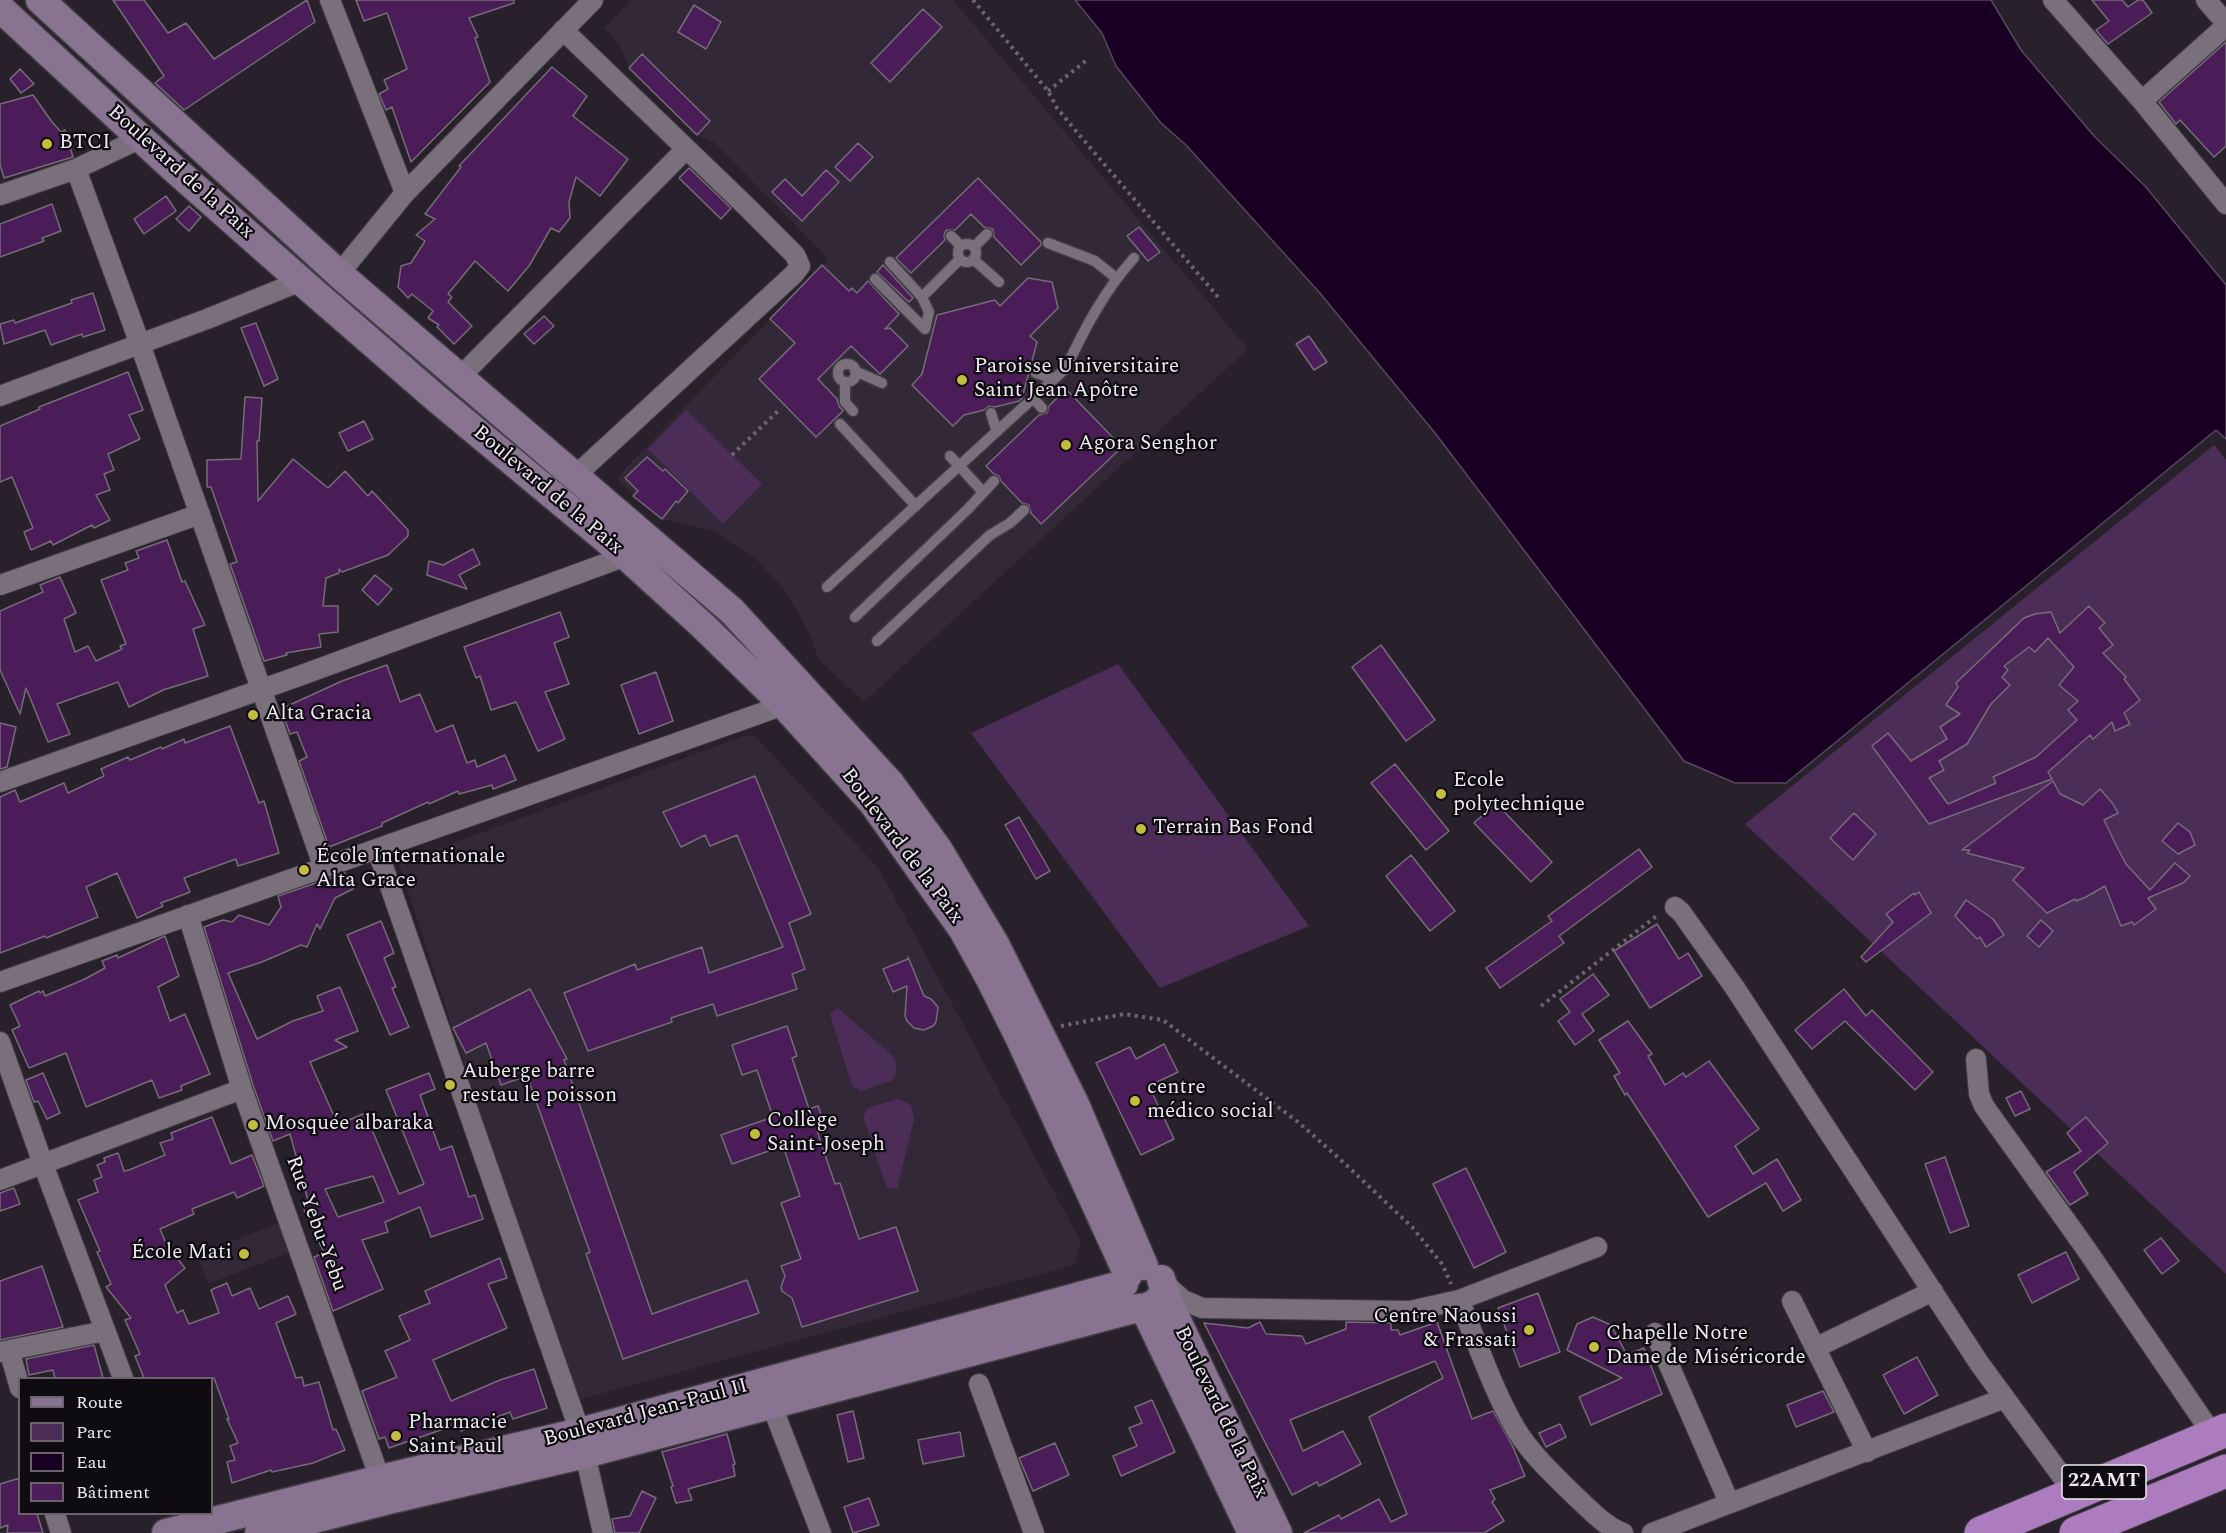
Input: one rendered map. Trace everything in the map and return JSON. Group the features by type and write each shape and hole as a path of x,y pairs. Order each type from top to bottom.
{"highway":[{"name":"22AMT","path":"1981,1533 2219,1433"},
{"path":"2081,1532 2226,1471"}],"main road":[{"name":"Boulevard de la Paix","path":"40,0 339,274 574,477 703,626 784,705 872,802 963,930 1029,1035"},
{"name":"Boulevard de la Paix","path":"0,8 141,138 437,399 635,546 732,611 890,783 938,849 984,925 1029,1035 1252,1533"},
{"name":"Boulevard de la Paix","path":"1143,1287 1278,1533"},
{"name":"Boulevard Jean-Paul II","path":"259,1533 389,1500 583,1443 1143,1287"},
{"name":"Boulevard Jean-Paul II","path":"177,1525 380,1479 772,1406 1143,1287"}],"street":[{"path":"330,0 405,193"},
{"path":"339,274 405,193 593,0"},
{"path":"2053,0 2142,101 2226,204"},
{"path":"2142,101 2226,25 2206,0"},
{"path":"562,30 795,255 800,266 574,477"},
{"path":"0,195 76,169 141,138"},
{"path":"459,378 686,149"},
{"path":"76,169 140,344 324,868"},
{"path":"0,396 207,319 301,281"},
{"path":"0,585 200,514"},
{"path":"0,782 261,690 635,546"},
{"path":"0,982 784,705"},
{"path":"377,849 583,1443 603,1533"},
{"path":"1675,907 1681,912 1735,988 1979,1363 2075,1494"},
{"name":"Rue Yebu-Yebu","path":"188,915 242,1089 380,1479"},
{"path":"0,1042 123,1377"},
{"path":"1977,1059 1979,1094 1984,1106 2219,1433"},
{"path":"0,1180 242,1089"},
{"path":"1143,1287 1202,1308 1211,1309 1410,1311 1459,1300 1596,1247"},
{"path":"1815,1348 1933,1292"},
{"path":"1459,1300 1517,1432 1539,1460 1586,1507 1617,1531 1623,1533"},
{"path":"1792,1301 1867,1452"},
{"path":"18,1383 4,1351 105,1330"},
{"path":"1655,1333 1729,1502"},
{"path":"979,1384 1034,1533"},
{"path":"1652,1533 2005,1398"},
{"path":"772,1406 821,1533"},
{"path":"55,1515 61,1533"}],"lane":[{"path":"987,234 973,253 968,262 960,259 957,251 961,246 967,244 973,253 999,282"},
{"path":"951,236 961,246"},
{"path":"1048,243 1095,261 1116,278"},
{"path":"827,587 1066,368 1079,339 1116,278 1134,258"},
{"path":"922,297 960,259"},
{"path":"875,279 925,329 929,312 922,297 890,262"},
{"path":"845,382 839,377 839,366 853,366 855,371 882,383"},
{"path":"845,382 853,380 855,371"},
{"path":"1036,373 1054,379"},
{"path":"845,382 845,402 853,411"},
{"path":"1033,398 1042,408"},
{"path":"990,412 997,432"},
{"path":"840,424 916,506"},
{"path":"950,456 983,492"},
{"path":"855,617 994,481"},
{"path":"877,641 990,535 1010,523 1023,510"}],"path":[{"path":"973,0 1048,91 1058,108 1101,161 1218,297"},
{"path":"1048,91 1088,59"},
{"path":"732,455 780,409"},
{"path":"1541,1006 1666,909 1675,907"},
{"path":"1029,1035 1124,1014 1163,1020 1298,1122 1413,1227 1442,1264 1459,1300"}],"shaded area":[{"name":"Paroisse Universitaire Saint Jean Apôtre","path":"631,0 953,0 1248,349 864,702 818,659 810,635 785,590 754,557 711,530 662,519 618,481 621,473 828,259 714,142 697,135 629,68 620,46 604,28"},
{"name":"Collège Saint-Joseph","path":"747,735 756,737 879,869 1081,1242 1074,1265 574,1401 399,863"},
{"name":"École Mati","path":"279,1223 290,1252 208,1284 197,1255"}],"green space":[{"path":"686,410 762,484 723,524 648,449"},
{"path":"2214,445 2226,460 2226,1274 1745,824"},
{"name":"Terrain Bas Fond","path":"1118,664 1309,926 1160,988 971,733"},
{"path":"838,1008 895,1058 897,1073 891,1081 861,1091 852,1086 830,1014"},
{"path":"898,1099 911,1105 914,1120 897,1189 887,1188 863,1117 868,1108"}],"water":[{"path":"1075,0 1991,0 2021,50 2094,136 2145,186 2226,285 2226,439 2216,430 1786,783 1735,783 1684,761 1435,433 1319,292 1186,145 1161,123 1116,66 1102,33"}],"building":[{"path":"113,0 144,0 168,33 186,23 214,59 307,0 315,22 184,110 155,83 164,76"},
{"path":"356,0 514,0 514,3 469,18 478,37 475,38 490,82 411,162 392,107 386,110 379,94 388,89 384,80 407,69 387,13 364,21"},
{"path":"2092,0 2122,0 2128,7 2138,0 2143,0 2152,13 2108,44 2096,30 2109,21"},
{"path":"694,5 721,22 706,49 678,32"},
{"path":"923,9 942,27 890,82 871,63"},
{"path":"2226,42 2226,146 2214,157 2180,120 2176,124 2159,102"},
{"path":"642,54 710,121 697,135 629,68"},
{"path":"552,67 587,96 573,116 628,159 600,196 576,177 569,202 570,218 559,232 551,228 529,266 508,291 475,261 448,294 452,297 448,302 472,326 454,344 437,327 439,325 428,318 433,311 412,294 408,298 398,287 401,266 411,263 425,241 416,235 435,219 425,214 461,167 459,166"},
{"path":"20,69 34,84 21,93 10,79"},
{"path":"33,95 61,132 65,130 73,157 4,178 0,164 0,104"},
{"path":"858,143 873,157 850,181 835,167"},
{"path":"689,168 731,208 721,219 679,178"},
{"path":"826,170 839,182 802,221 772,192 785,179 802,196"},
{"path":"978,178 1041,242 1041,245 1021,265 994,237 993,229 984,227 971,214 955,230 946,230 945,240 911,273 896,258"},
{"path":"166,196 176,211 144,234 134,219"},
{"path":"52,204 61,231 42,238 44,241 0,257 0,224"},
{"path":"189,206 201,217 189,231 176,219"},
{"path":"1139,227 1160,252 1148,261 1127,236"},
{"path":"822,265 849,291 852,288 857,293 868,281 899,314 885,329 890,328 908,346 880,374 851,346 818,379 837,399 843,411 816,437 759,379 795,343 770,319"},
{"path":"883,265 913,298 909,302 877,272"},
{"path":"1028,278 1052,282 1058,308 1030,336 1037,342 1022,398 1019,401 995,407 989,406 984,410 964,415 953,426 912,385 922,374 937,315 995,300 1000,306"},
{"path":"93,293 105,330 83,337 82,334 51,345 45,330 4,344 0,324 14,320 15,323"},
{"path":"544,316 554,326 534,344 524,334"},
{"path":"256,323 278,379 264,386 241,328"},
{"path":"1309,336 1327,362 1314,370 1296,344"},
{"path":"128,372 143,410 129,415 140,439 108,454 114,470 104,474 110,490 96,495 110,520 94,528 92,525 53,545 51,541 31,550 24,532 33,528 12,477 0,482 0,426 40,409 39,407"},
{"name":"Agora Senghor","path":"1066,389 1122,447 1041,524 1031,513 1029,505 1022,503 999,476 986,466 1039,415 1047,413 1049,406"},
{"path":"245,397 262,398 259,441 257,441 258,501 293,459 328,488 345,471 368,496 372,491 408,530 408,536 388,555 342,572 339,569 339,573 326,578 323,606 338,606 338,632 319,634 321,647 286,653 287,655 264,661 230,564 237,562 211,487 207,487 207,460 241,459"},
{"path":"364,421 373,439 348,451 339,433"},
{"path":"647,457 663,471 665,469 688,491 678,503 676,501 662,519 633,496 638,491 625,478"},
{"path":"167,540 182,582 185,581 205,625 193,629 208,676 163,690 129,707 118,682 57,704 70,734 48,742 26,688 20,714 0,670 0,611 43,592 40,585 60,577 76,613 64,619 75,652 88,646 96,661 122,649 120,646 126,644 101,580 128,570 125,563 139,558 136,551"},
{"path":"473,549 480,564 459,575 467,589 427,575 429,561 443,565"},
{"path":"375,575 392,589 378,605 362,590"},
{"path":"2089,606 2105,623 2099,628 2113,645 2103,653 2126,677 2124,679 2140,700 2124,713 2130,724 2115,731 2112,722 2093,739 2090,735 2048,772 2052,779 1929,824 1872,746 1888,733 1911,761 1947,739 1940,727 1960,714 1946,705 1958,687 1956,683 2024,618 2051,612 2060,633","holes":["2048,638 2074,667 2059,685 2078,701 2068,710 2077,720 2036,757 1993,777 1996,783 1948,804 1929,778 1944,770 1939,761 1967,744 1991,704 2010,685 2002,677 2008,670 2004,666 2029,647 2035,652"]},
{"path":"560,612 569,637 554,643 569,684 545,692 565,739 538,751 516,702 491,710 480,676 476,678 464,647"},
{"path":"1381,645 1435,720 1406,741 1352,667"},
{"path":"387,665 400,702 420,694 436,732 453,725 467,763 475,760 477,767 505,755 516,780 493,789 492,785 459,794 458,791 429,804 428,802 382,823 382,826 329,847 299,761 307,757 297,732 290,734 281,709 342,681"},
{"path":"656,672 673,721 639,734 621,685"},
{"path":"0,723 16,727 7,767 0,769"},
{"path":"230,726 259,803 264,801 279,853 238,866 236,859 184,878 190,892 161,903 163,906 137,918 117,873 86,887 98,917 0,953 0,797 15,790 20,802 64,783 68,793 104,776 101,769 128,757 130,760 184,739 185,743"},
{"path":"1395,764 1449,831 1426,850 1371,783"},
{"path":"755,776 811,914 789,923 805,969 792,974 797,989 717,1016 713,1004 671,1018 672,1022 588,1051 564,993 635,964 637,970 702,947 709,973 783,947 737,835 710,846 705,835 681,847 663,812"},
{"path":"2053,781 2060,794 2083,805 2100,789 2118,813 2104,820 2118,849 2126,864 2150,890 2175,863 2190,876 2183,883 2148,898 2156,909 2134,925 2132,922 2121,926 2105,886 2086,897 2076,901 2075,899 2047,913 2013,880 2024,868 1967,853 1970,850 1962,850"},
{"path":"1496,803 1552,862 1531,882 1474,823"},
{"path":"1854,813 1876,834 1853,860 1830,838"},
{"path":"1019,817 1050,871 1036,879 1005,825"},
{"path":"2178,823 2190,832 2195,845 2178,854 2162,841"},
{"path":"1639,849 1652,867 1559,936 1564,943 1500,988 1486,968 1552,921 1548,916"},
{"path":"1411,855 1455,911 1430,931 1386,876"},
{"path":"345,873 353,889 335,898 320,929 317,924 307,947 301,945 262,962 228,973 257,1039 293,1021 323,1011 317,996 340,987 358,1031 335,1040 347,1047 310,1062 338,1125 365,1113 399,1194 424,1184 386,1090 429,1073 435,1089 420,1095 440,1150 452,1146 469,1197 475,1195 483,1219 431,1237 420,1207 385,1222 388,1232 362,1240 383,1289 333,1311 314,1257 324,1253 301,1203 308,1200 290,1134 273,1141 253,1085 204,927 223,920 232,922 239,915 269,925 281,907 278,896","holes":["373,1176 384,1202 338,1217 325,1189"]},
{"path":"1919,892 1931,913 1866,962 1861,957 1893,922 1886,914 1914,893 1915,895"},
{"path":"1966,900 1993,919 2004,935 1986,947 1980,937 1977,939 1955,916"},
{"path":"2041,920 2053,931 2039,947 2027,936"},
{"path":"381,921 394,953 384,958 396,987 392,988 409,1027 390,1035 347,935"},
{"path":"1657,924 1679,959 1688,953 1702,976 1650,1008 1614,951"},
{"path":"165,936 179,976 158,987 170,1021 185,1014 210,1074 181,1086 182,1090 159,1098 152,1080 86,1107 66,1053 29,1068 12,1030 20,1026 10,1005 39,991 40,993 43,991 45,996 85,979 105,968 102,961 117,955 118,958"},
{"path":"908,957 924,996 931,999 938,1007 936,1022 924,1030 914,1028 905,1016 907,986 893,992 883,969 908,959"},
{"path":"1593,974 1609,995 1582,1014 1594,1031 1575,1045 1558,1021 1570,1012 1560,999"},
{"path":"530,989 567,1059 564,1060 652,1314 747,1280 759,1313 623,1359 586,1254 590,1252 527,1076 501,1085 486,1043 466,1053 453,1028"},
{"path":"1844,989 1866,1016 1872,1010 1933,1072 1915,1090 1845,1021 1812,1049 1795,1030"},
{"path":"1628,1021 1652,1054 1648,1056 1665,1085 1683,1073 1686,1077 1709,1061 1759,1129 1735,1146 1753,1174 1777,1159 1801,1200 1783,1211 1766,1183 1708,1217 1627,1093 1625,1095 1614,1076 1620,1073 1599,1040"},
{"path":"787,1026 797,1056 792,1058 809,1109 818,1106 826,1128 817,1131 835,1184 840,1183 859,1239 896,1227 918,1291 802,1327 792,1298 782,1291 781,1287 785,1276 781,1266 801,1259 781,1203 800,1196 783,1146 732,1164 721,1135 773,1117 757,1070 742,1075 732,1045"},
{"name":"centre médico social","path":"1164,1044 1178,1072 1149,1086 1174,1139 1141,1155 1096,1063 1130,1047 1136,1059"},
{"path":"43,1073 60,1113 47,1119 38,1101 34,1102 26,1080"},
{"path":"2021,1091 2030,1109 2015,1116 2006,1098"},
{"path":"212,1117 231,1164 252,1155 264,1186 237,1198 234,1192 192,1209 194,1214 160,1229 167,1246 185,1268 165,1285 177,1313 183,1310 189,1324 219,1313 211,1290 227,1283 232,1296 250,1288 259,1309 288,1296 296,1314 276,1323 296,1378 302,1377 304,1386 319,1382 333,1430 336,1429 345,1450 313,1463 272,1472 271,1470 232,1483 227,1462 235,1460 230,1446 238,1443 227,1419 229,1419 214,1378 144,1377 135,1356 140,1354 125,1320 131,1318 106,1287 111,1284 97,1252 100,1251 78,1200 98,1192 94,1180 102,1177 97,1165 105,1162 104,1158 118,1153 124,1171 129,1170 165,1155 160,1143 173,1139 171,1133"},
{"path":"2086,1117 2108,1143 2074,1172 2088,1194 2070,1205 2046,1172 2081,1151 2067,1133"},
{"path":"1945,1157 1969,1226 1950,1233 1925,1164"},
{"path":"1466,1168 1506,1252 1474,1268 1433,1184"},
{"path":"14,1188 20,1204 0,1211 0,1193"},
{"path":"2161,1238 2179,1261 2162,1274 2144,1250"},
{"path":"2066,1252 2079,1279 2032,1303 2018,1275"},
{"path":"500,1258 507,1278 488,1284 507,1328 433,1360 451,1401 500,1380 534,1369 547,1408 513,1419 510,1412 461,1431 458,1424 389,1448 385,1437 379,1439 362,1391 397,1377 385,1351 410,1340 399,1316 430,1303 425,1291"},
{"path":"42,1266 63,1327 0,1340 0,1281"},
{"name":"Centre Naoussi & Frassati","path":"1538,1293 1560,1352 1520,1367 1498,1308"},
{"path":"1593,1317 1611,1325 1627,1355 1644,1348 1662,1394 1591,1425 1579,1397 1622,1378 1567,1350 1577,1324"},
{"path":"1260,1322 1266,1334 1302,1336 1306,1344 1346,1329 1346,1322 1391,1323 1391,1330 1398,1330 1400,1335 1437,1322 1472,1419 1493,1411 1513,1447 1525,1476 1490,1490 1495,1499 1492,1502 1504,1521 1484,1533 1304,1533 1339,1515 1341,1519 1379,1499 1391,1522 1407,1514 1369,1417 1443,1378 1435,1361 1290,1420 1303,1451 1343,1431 1361,1464 1319,1486 1317,1482 1292,1495 1204,1323 1248,1328"},
{"path":"94,1345 103,1377 55,1377 53,1370 29,1375 26,1359"},
{"path":"1917,1357 1938,1395 1904,1414 1883,1375"},
{"path":"1823,1391 1834,1412 1796,1427 1787,1405"},
{"path":"1152,1400 1175,1452 1121,1476 1113,1456 1137,1446 1129,1428 1142,1423 1135,1407"},
{"path":"853,1411 864,1458 848,1462 837,1415"},
{"path":"1560,1424 1566,1437 1546,1447 1539,1433"},
{"path":"960,1432 964,1456 923,1464 918,1440"},
{"path":"727,1434 735,1464 733,1465 735,1476 688,1489 692,1500 676,1503 662,1452"},
{"path":"1055,1443 1069,1475 1033,1491 1019,1458"},
{"path":"18,1479 18,1515 37,1515 43,1533 7,1533 8,1525 0,1528 0,1484"},
{"path":"642,1491 656,1498 639,1533 615,1533 612,1519 630,1516"},
{"path":"869,1498 879,1525 853,1533 844,1507"}],"place":[{"name":"BTCI","path":"47,144"},
{"name":"Paroisse Universitaire Saint Jean Apôtre","path":"962,380"},
{"name":"Agora Senghor","path":"1066,445"},
{"name":"Alta Gracia","path":"253,715"},
{"name":"Ecole polytechnique","path":"1441,794"},
{"name":"Terrain Bas Fond","path":"1141,829"},
{"name":"École Internationale Alta Grace","path":"304,870"},
{"name":"Auberge barre restau le poisson","path":"450,1085"},
{"name":"centre médico social","path":"1135,1101"},
{"name":"Mosquée albaraka","path":"253,1125"},
{"name":"Collège Saint-Joseph","path":"755,1134"},
{"name":"École Mati","path":"244,1254"},
{"name":"Centre Naoussi & Frassati","path":"1529,1330"},
{"name":"Chapelle Notre Dame de Miséricorde","path":"1594,1347"},
{"name":"Pharmacie Saint Paul","path":"396,1436"}]}
